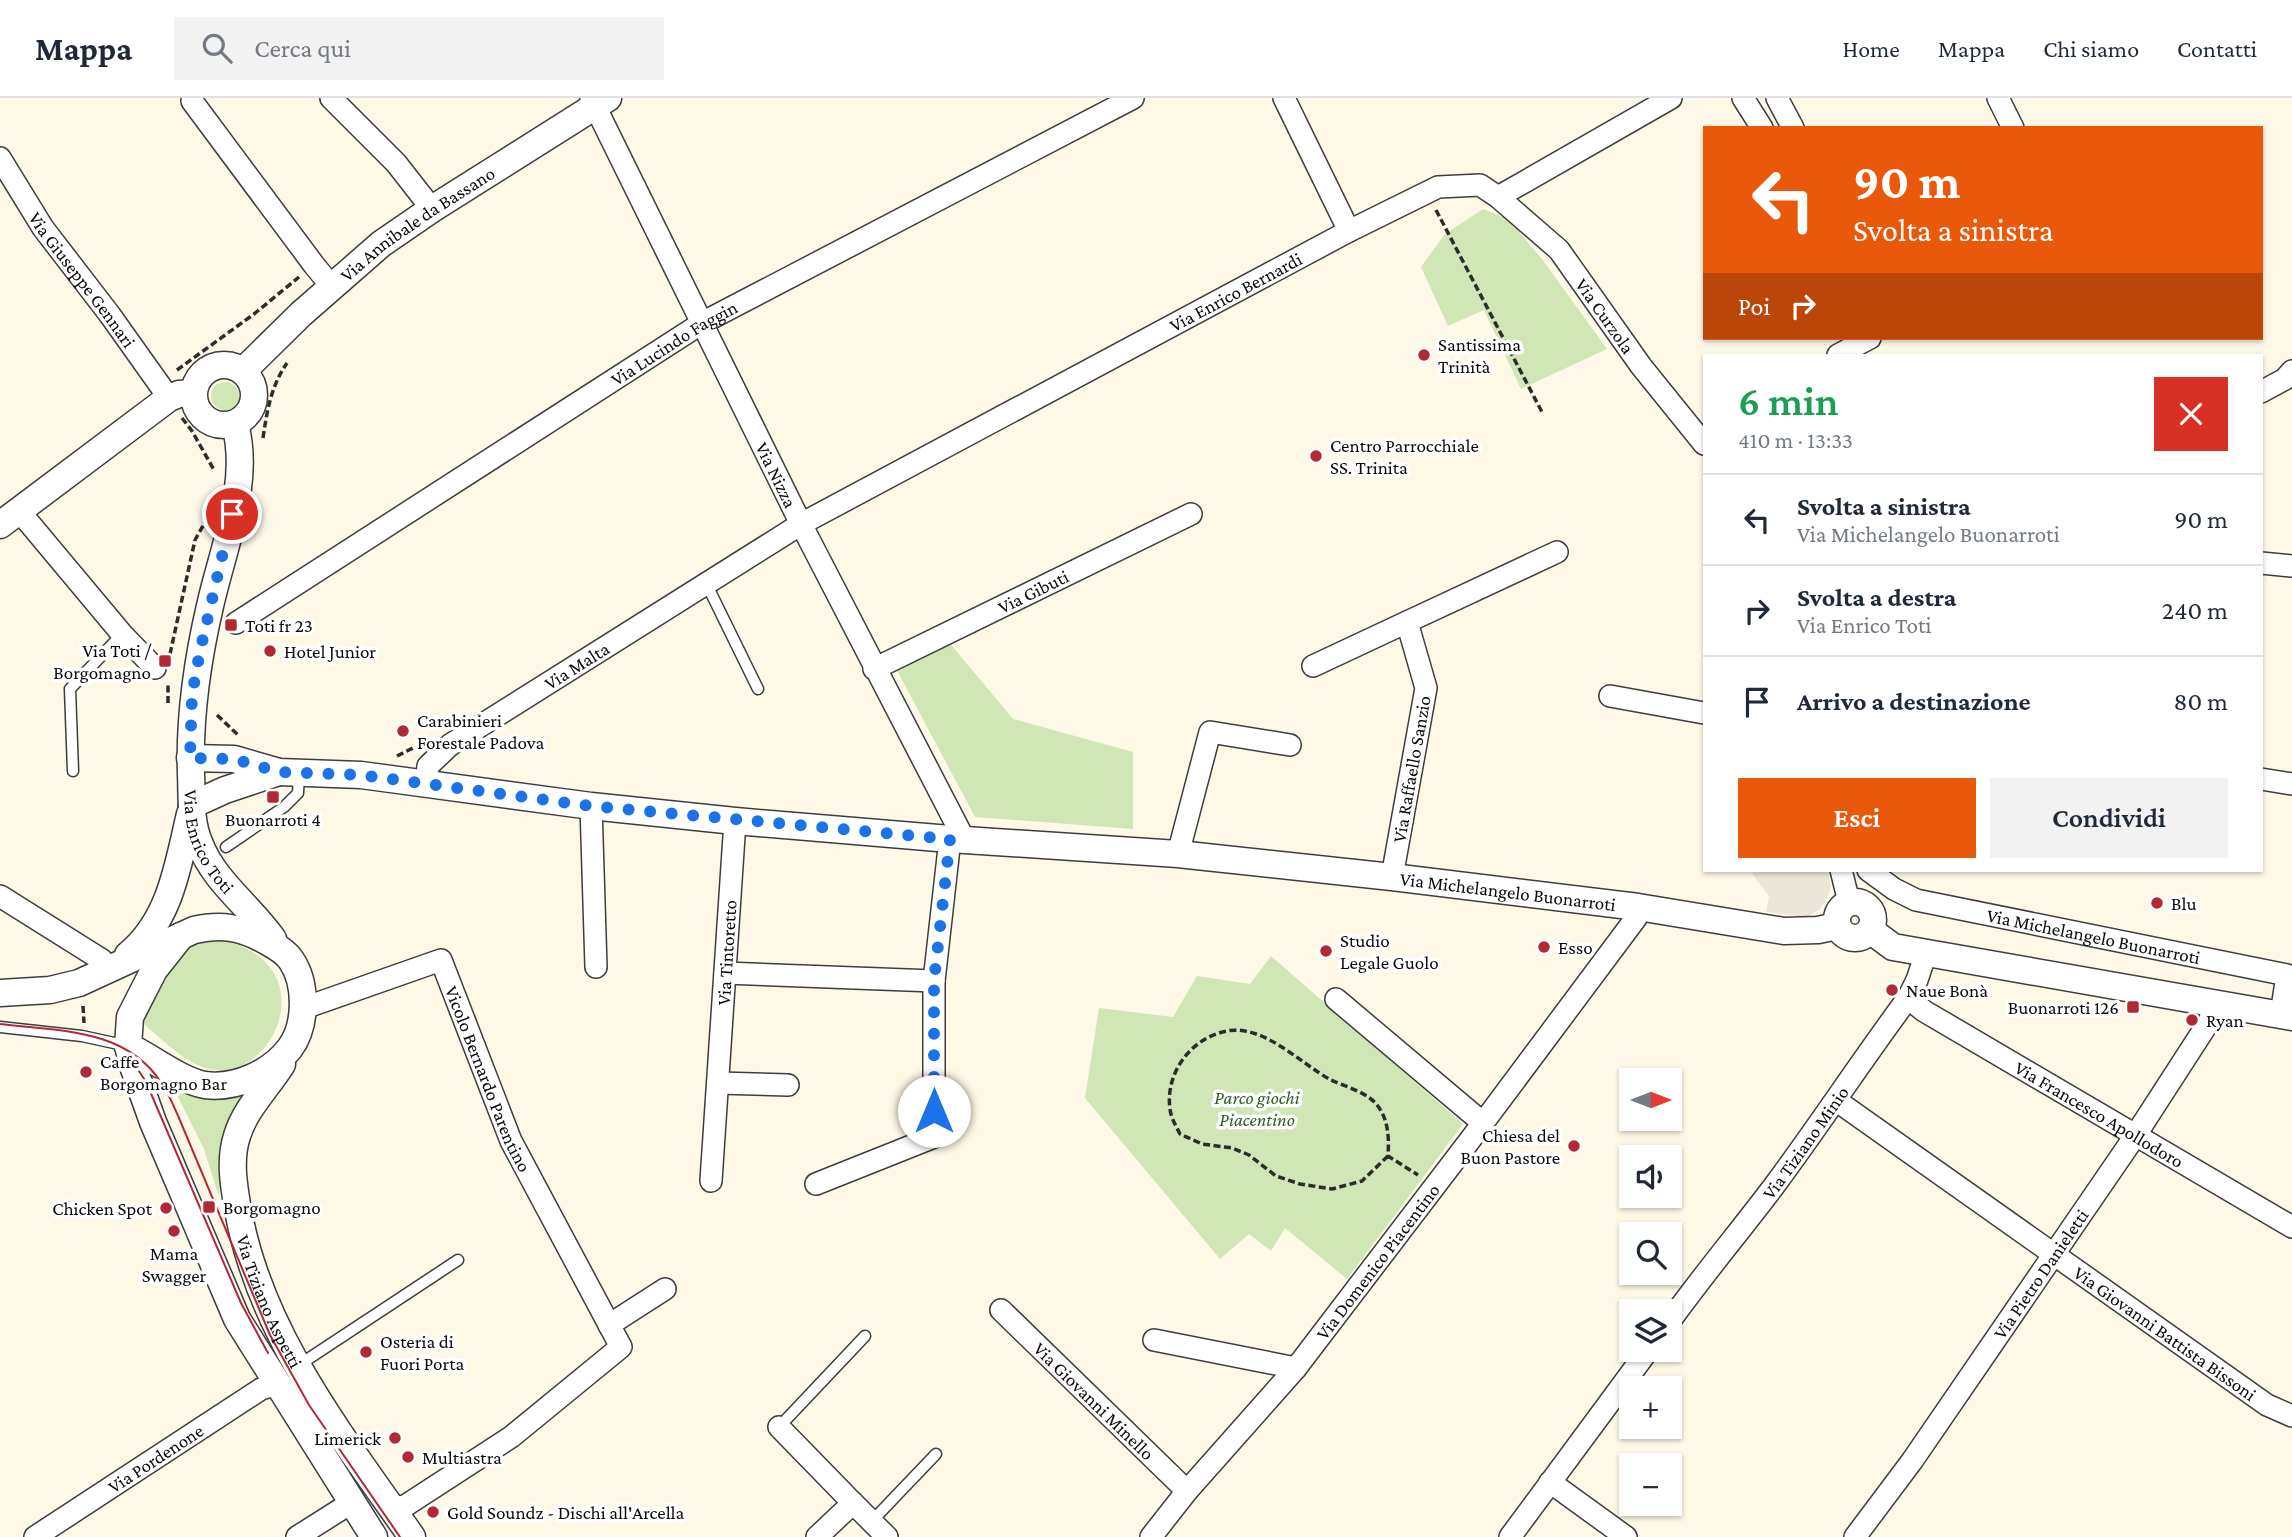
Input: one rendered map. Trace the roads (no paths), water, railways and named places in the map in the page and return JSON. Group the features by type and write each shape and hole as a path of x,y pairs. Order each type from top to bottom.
{"street":[{"path":"331,98 396,163 432,209"},
{"name":"Via Lucindo Faggin","path":"236,623 702,323 1133,98"},
{"path":"1284,98 1349,231"},
{"path":"1498,197 1671,98"},
{"path":"1743,98 1761,126"},
{"path":"1777,98 1792,126"},
{"path":"1998,98 2012,126"},
{"path":"192,101 332,287"},
{"name":"Via Annibale da Bassano","path":"243,371 381,244 598,101"},
{"name":"Via Nizza","path":"598,101 702,323 957,839"},
{"name":"Via Giuseppe Gennari","path":"0,158 43,228 110,315 179,395"},
{"name":"Via Enrico Bernardi","path":"801,524 1427,192 1438,187 1480,185 1498,197"},
{"name":"Via Curzola","path":"1498,197 1559,250 1641,366 1703,442"},
{"path":"1840,354 1866,340"},
{"path":"164,670 122,634 10,518 179,395 207,369 225,364 243,371 254,389 254,400 244,418 235,424 223,426 211,423 201,416 195,405 179,395"},
{"path":"2263,391 2290,381"},
{"name":"Via Enrico Toti","path":"235,424 240,441 237,496 192,695 192,805 198,842 215,873 286,955"},
{"name":"Via Gibuti","path":"874,669 1191,514"},
{"name":"Via Malta","path":"426,782 428,766 450,745 801,524"},
{"path":"1313,667 1557,552"},
{"path":"2263,563 2292,566"},
{"name":"Via Raffaello Sanzio","path":"1392,877 1426,688 1407,622"},
{"path":"1610,696 1703,713"},
{"path":"1178,854 1210,732 1290,745"},
{"name":"Via Michelangelo Buonarroti","path":"190,758 234,759 289,773 361,775 591,806 735,821 1178,854 1392,877 1638,907 1783,931 1818,930 1837,926 1840,932 1852,939 1859,939 1870,930 1893,947 2287,1016 2287,975 1916,900 1894,889 1871,872"},
{"name":"Via Michelangelo Buonarroti","path":"192,805 225,790 289,773"},
{"path":"2263,779 2292,784"},
{"path":"0,993 50,990 79,983 145,940 162,911 175,879 192,805"},
{"path":"591,806 596,967"},
{"name":"Via Tintoretto","path":"711,1181 735,821"},
{"path":"816,1184 934,1137 934,981 957,839"},
{"path":"1842,872 1849,902"},
{"path":"0,896 109,963"},
{"path":"1837,926 1838,911 1849,902 1862,903 1873,918 1870,930"},
{"name":"Via Domenico Piacentino","path":"1151,1537 1186,1491 1296,1368 1636,918 1638,907"},
{"path":"109,963 181,936 210,926 230,926 260,937 286,955 299,978 304,1008 291,1047 257,1075 223,1086 202,1084 128,1046 130,1017 137,1000 154,970 181,936"},
{"name":"Via Tiziano Minio","path":"1682,1305 1837,1101 1908,998 1926,953"},
{"name":"Vicolo Bernardo Parentino","path":"304,1008 440,960 511,1141 621,1347 511,1437 410,1504 401,1507 388,1503"},
{"path":"725,973 934,981"},
{"name":"Via Francesco Apollodoro","path":"1908,998 1924,1011 2292,1227"},
{"path":"1336,999 1483,1122"},
{"name":"Via Pietro Danieletti","path":"1855,1537 1912,1461 2135,1136 2210,1020 2213,1002"},
{"name":"Via Tiziano Aspetti","path":"128,1046 153,1122 226,1297 249,1340 373,1537"},
{"name":"Via Tiziano Aspetti","path":"291,1047 240,1127 236,1138 234,1190 245,1246 263,1296 297,1366 412,1537"},
{"path":"718,1083 788,1085"},
{"name":"Via Giovanni Battista Bissoni","path":"1837,1101 2267,1405 2292,1416"},
{"path":"609,1325 665,1289"},
{"name":"Via Giovanni Minello","path":"1001,1310 1186,1491"},
{"path":"1153,1340 1296,1368"},
{"path":"1510,1537 1638,1362"},
{"name":"Via Pordenone","path":"35,1537 261,1389 278,1387"},
{"path":"779,1427 887,1537"},
{"path":"1550,1482 1626,1537"},
{"path":"817,1537 853,1503"},
{"path":"297,1537 346,1506 355,1508"}],"lane":[{"path":"707,585 758,688"},
{"path":"74,771 70,688 122,634"},
{"path":"226,847 298,793 289,773"},
{"path":"0,1027 82,1036 128,1046"},
{"path":"297,1366 458,1260"},
{"path":"779,1427 865,1336"},
{"path":"872,1521 936,1454"}],"tram line":[{"path":"0,1024 68,1031 111,1042 130,1052 147,1066 162,1084 179,1118 270,1335 309,1405 400,1537"},
{"path":"128,1061 146,1082 241,1303 268,1353"}],"place":[{"name":"Santissima Trinità","path":"1424,355"},
{"name":"Centro Parrocchiale SS. Trinita","path":"1316,456"},
{"name":"Toti fr 23","path":"231,625"},
{"name":"Hotel Junior","path":"270,651"},
{"name":"Via Toti / Borgomagno","path":"165,661"},
{"name":"Carabinieri Forestale Padova","path":"403,731"},
{"name":"Buonarroti 4","path":"273,797"},
{"name":"Blu","path":"2157,903"},
{"name":"Esso","path":"1544,947"},
{"name":"Studio Legale Guolo","path":"1326,951"},
{"name":"Naue Bonà","path":"1892,990"},
{"name":"Buonarroti 126","path":"2133,1007"},
{"name":"Ryan","path":"2192,1020"},
{"name":"Caffe Borgomagno Bar","path":"86,1072"},
{"name":"Chiesa del Buon Pastore","path":"1574,1146"},
{"name":"Borgomagno","path":"209,1207"},
{"name":"Chicken Spot","path":"166,1208"},
{"name":"Mama Swagger","path":"174,1231"},
{"name":"Osteria di Fuori Porta","path":"366,1352"},
{"name":"Limerick","path":"395,1438"},
{"name":"Multiastra","path":"408,1457"},
{"name":"Gold Soundz - Dischi all'Arcella","path":"433,1512"}],"park label":[{"name":"Parco giochi Piacentino","path":"1257,1108"}]}
